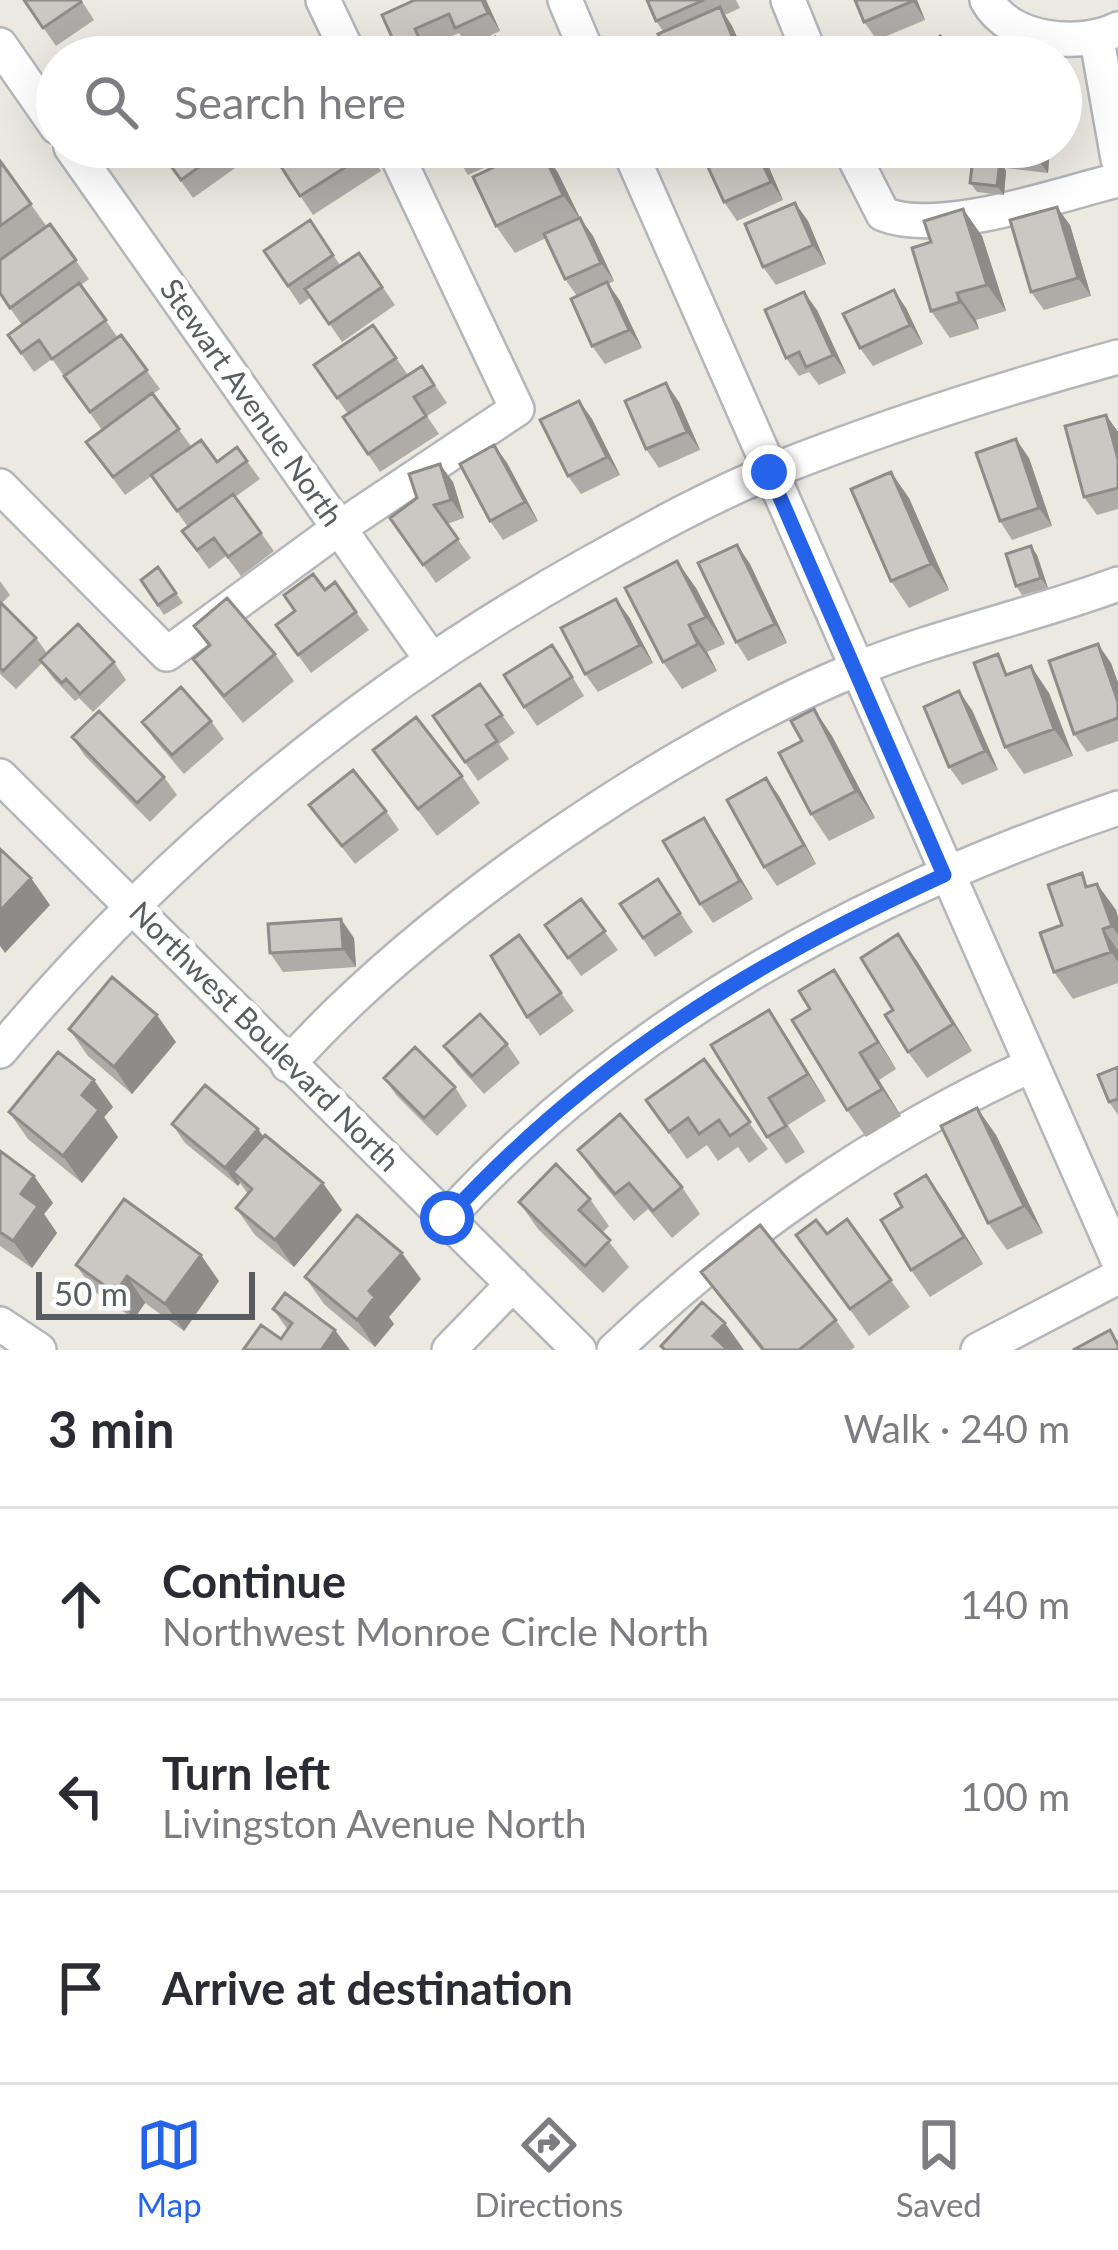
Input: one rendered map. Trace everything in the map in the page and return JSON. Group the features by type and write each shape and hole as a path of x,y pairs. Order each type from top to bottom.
{"street":[{"path":"323,0 340,36"},
{"path":"565,0 581,36"},
{"path":"788,0 803,36"},
{"path":"987,0 1022,29 1046,36"},
{"path":"1107,34 1118,159"},
{"path":"0,45 36,97"},
{"name":"Stewart Avenue North","path":"86,168 431,659"},
{"path":"0,486 167,654 339,528 517,409 403,168"},
{"path":"637,168 944,875 1118,1260"},
{"path":"860,168 884,214 906,223 1012,206 1118,180"},
{"path":"0,1052 132,907 287,762 431,659 614,550 769,472 998,392 1118,357"},
{"path":"288,1065 334,1012 557,839 673,763 854,670 1118,584"},
{"name":"Northwest Boulevard North","path":"0,776 579,1350"},
{"path":"447,1218 510,1149 648,1037 755,967 944,875 1118,808"},
{"path":"614,1350 671,1296 845,1170 942,1106 1032,1065"},
{"path":"978,1350 1118,1277"},
{"path":"449,1350 513,1284"},
{"path":"0,1324 32,1348"}],"building":[{"path":"24,0 80,0 81,2 43,28"},
{"path":"415,0 482,0 488,13 455,28 449,14 415,29 418,36 391,36 382,15"},
{"path":"647,0 704,0 656,21"},
{"path":"855,0 912,0 913,1 864,22"},
{"path":"720,7 732,36 659,36"},
{"path":"0,161 31,204 0,226"},
{"path":"172,168 198,168 181,180"},
{"path":"282,168 344,168 300,196"},
{"path":"492,168 550,168 563,195 496,226 473,177"},
{"path":"708,168 765,168 771,182 724,202"},
{"path":"972,168 999,168 997,186 970,183"},
{"path":"795,203 813,245 763,267 745,224"},
{"path":"1057,207 1078,278 1031,292 1010,220"},
{"path":"963,209 987,285 957,293 960,302 931,311 912,248 931,242 924,221"},
{"path":"580,218 601,263 565,279 544,234"},
{"path":"310,220 333,255 288,286 264,251"},
{"path":"50,224 76,260 10,308 0,293 0,260"},
{"path":"359,253 382,287 329,324 305,289"},
{"path":"607,282 629,330 592,346 571,299"},
{"path":"79,283 106,320 52,359 39,340 21,353 8,335"},
{"path":"894,290 910,325 860,348 843,314"},
{"path":"804,292 833,355 806,367 799,352 786,358 765,310"},
{"path":"373,325 396,358 337,398 314,365"},
{"path":"121,335 147,370 90,412 64,376"},
{"path":"422,366 434,385 414,397 426,416 368,454 343,417"},
{"path":"666,383 687,432 646,449 625,401"},
{"path":"152,393 179,429 113,477 86,442"},
{"path":"579,401 607,457 568,476 540,420"},
{"path":"1106,415 1118,459 1118,488 1084,497 1065,426"},
{"path":"1016,439 1039,508 1000,521 976,453"},
{"path":"201,440 217,462 237,447 247,461 177,511 151,475"},
{"path":"494,445 525,502 490,521 460,464"},
{"path":"440,464 451,500 434,505 458,539 423,565 390,518 417,498 409,474"},
{"path":"891,472 931,564 891,581 851,489"},
{"path":"233,494 261,533 228,557 214,538 197,550 182,531"},
{"path":"737,545 775,624 736,642 698,563"},
{"path":"1031,546 1041,578 1016,586 1006,554"},
{"path":"677,561 706,617 689,625 698,644 663,662 625,588"},
{"path":"158,567 176,593 158,605 141,580"},
{"path":"313,574 325,590 335,582 356,612 298,655 276,625 295,611 284,595"},
{"path":"227,598 275,654 224,696 193,659 210,645 194,626"},
{"path":"616,599 640,645 585,674 561,628"},
{"path":"0,602 36,638 3,671 0,668"},
{"path":"78,624 114,662 80,694 40,660"},
{"path":"1098,644 1118,702 1118,718 1074,734 1049,661"},
{"path":"552,645 572,677 524,707 504,675"},
{"path":"998,654 1006,675 1031,666 1054,729 1005,747 974,663"},
{"path":"480,684 502,715 486,725 497,741 465,762 433,716"},
{"path":"181,687 211,721 172,755 142,722"},
{"path":"959,691 985,751 949,767 924,707"},
{"path":"814,709 856,791 811,814 779,753 802,741 791,721"},
{"path":"99,711 164,777 137,803 72,737"},
{"path":"416,717 462,776 418,809 373,750"},
{"path":"353,770 386,811 342,846 309,805"},
{"path":"766,778 804,845 764,867 727,800"},
{"path":"704,818 740,881 700,904 663,841"},
{"path":"0,849 31,878 0,911"},
{"path":"1082,873 1086,887 1097,884 1112,926 1103,929 1111,952 1054,972 1040,933 1062,925 1048,885"},
{"path":"658,879 680,913 643,938 620,904"},
{"path":"581,899 605,931 568,958 545,925"},
{"path":"341,919 343,949 270,953 268,924"},
{"path":"898,934 953,1024 908,1052 885,1015 893,1010 861,958"},
{"path":"519,935 561,993 527,1017 491,956"},
{"path":"834,970 878,1042 860,1053 882,1089 847,1110 792,1020 810,1009 799,991"},
{"path":"112,977 157,1015 114,1067 69,1029"},
{"path":"769,1010 808,1074 769,1098 786,1126 767,1137 711,1045"},
{"path":"480,1014 507,1044 472,1076 444,1046"},
{"path":"415,1047 455,1087 424,1118 384,1078"},
{"path":"58,1052 94,1080 82,1095 99,1110 63,1156 9,1112"},
{"path":"704,1059 750,1122 730,1136 719,1120 699,1134 688,1118 669,1132 646,1100"},
{"path":"1118,1067 1118,1099 1109,1102 1098,1075"},
{"path":"205,1085 258,1129 225,1168 172,1124"},
{"path":"977,1108 1024,1206 988,1223 941,1126"},
{"path":"620,1114 682,1187 653,1211 629,1183 615,1194 578,1150"},
{"path":"265,1135 323,1183 275,1240 236,1208 252,1189 233,1172"},
{"path":"0,1151 34,1176 21,1194 38,1206 13,1241 0,1232"},
{"path":"556,1164 590,1199 579,1210 610,1240 585,1266 519,1202"},
{"path":"926,1175 964,1237 911,1270 881,1220 902,1207 895,1194"},
{"path":"124,1199 201,1255 165,1304 127,1276 115,1293 76,1265"},
{"path":"357,1215 402,1253 369,1291 375,1297 357,1320 305,1277"},
{"path":"847,1219 891,1280 850,1309 796,1235 816,1220 827,1234"},
{"path":"760,1225 836,1320 799,1350 764,1350 701,1272"},
{"path":"285,1293 335,1330 321,1350 243,1350 261,1325 281,1339 292,1323 273,1309"},
{"path":"702,1302 725,1323 713,1336 728,1350 665,1350 661,1346"},
{"path":"1110,1330 1118,1350 1073,1350"}],"route":[{"path":"447,1218 510,1149 648,1037 755,967 944,875 769,472"}]}
